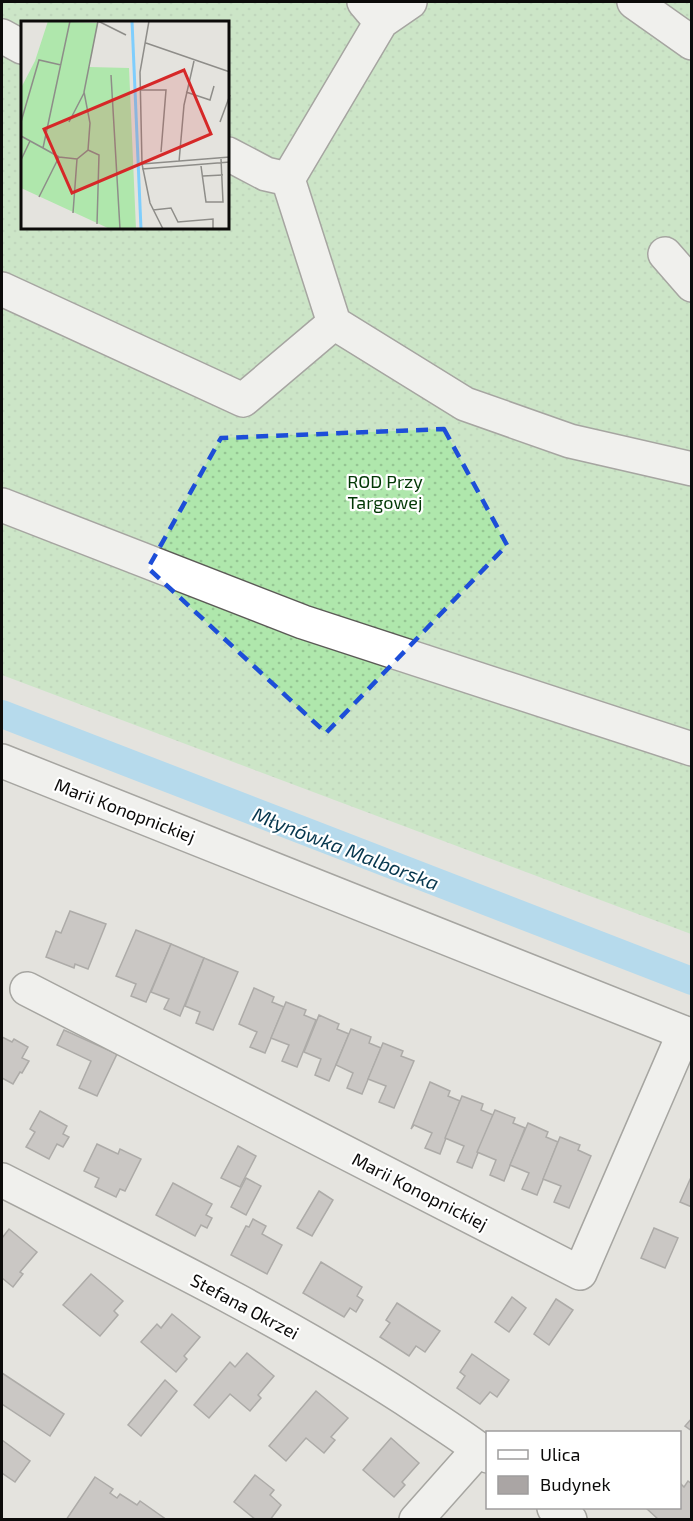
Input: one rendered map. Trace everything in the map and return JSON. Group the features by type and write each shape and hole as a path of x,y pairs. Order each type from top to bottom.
{"street":[{"path":"410,2 373,12 288,179 334,323 465,404 570,441 692,469"},
{"path":"634,2 692,43"},
{"path":"2,36 21,46"},
{"path":"230,155 266,174 288,179"},
{"path":"665,254 692,285"},
{"path":"2,290 243,400 334,323"},
{"path":"2,505 303,622 692,749"},
{"name":"Marii Konopnickiej","path":"2,762 688,1035 580,1274 27,989"},
{"name":"Stefana Okrzei","path":"2,1180 167,1264 287,1329 372,1378 483,1452 416,1520"},
{"path":"555,1509 570,1520"}],"highlighted area":[{"path":"444,429 507,545 326,733 148,568 221,438"}],"green space":[{"name":"ROD Przy Targowej","path":"2,2 691,2 691,934 2,675"}],"building":[{"path":"70,911 106,924 88,969 75,964 74,968 46,957 56,931 61,933"},
{"path":"136,930 171,944 146,1002 131,996 136,984 116,976"},
{"path":"171,944 204,958 180,1016 164,1009 169,999 151,992"},
{"path":"204,958 238,972 213,1030 196,1023 200,1012 185,1006"},
{"path":"254,988 274,997 272,1002 284,1007 265,1053 250,1047 257,1032 239,1024"},
{"path":"286,1002 306,1010 304,1015 316,1020 297,1067 282,1061 289,1045 271,1038"},
{"path":"319,1015 339,1024 337,1029 349,1034 329,1081 315,1075 321,1059 304,1052"},
{"path":"351,1029 371,1037 369,1043 381,1048 362,1094 347,1088 353,1073 336,1065"},
{"path":"64,1030 117,1054 97,1096 79,1088 91,1061 57,1045"},
{"path":"2,1037 12,1042 14,1039 28,1047 22,1058 29,1061 13,1084 2,1078"},
{"path":"383,1043 403,1051 401,1056 414,1061 394,1108 379,1102 386,1086 368,1079"},
{"path":"430,1082 450,1091 448,1096 460,1101 440,1154 425,1148 432,1133 414,1125 411,1129"},
{"path":"462,1096 483,1104 481,1110 493,1115 472,1168 457,1162 464,1146 445,1138"},
{"path":"495,1110 515,1118 513,1123 525,1128 504,1181 490,1175 496,1160 477,1152"},
{"path":"40,1111 67,1126 63,1134 69,1137 63,1147 57,1144 49,1159 26,1147 35,1132 30,1129"},
{"path":"528,1123 548,1132 546,1137 558,1142 537,1195 522,1189 529,1173 510,1165"},
{"path":"560,1137 580,1145 578,1150 591,1156 569,1208 554,1202 561,1186 543,1179"},
{"path":"97,1144 118,1154 120,1149 141,1159 125,1191 120,1189 116,1197 95,1187 99,1178 84,1171"},
{"path":"238,1146 256,1156 240,1187 221,1178"},
{"path":"692,1175 692,1207 680,1202"},
{"path":"246,1178 261,1186 246,1215 231,1207"},
{"path":"173,1183 212,1204 206,1215 212,1218 207,1228 201,1225 195,1236 156,1215"},
{"path":"319,1191 333,1200 312,1236 297,1228"},
{"path":"253,1219 266,1226 262,1234 282,1245 267,1274 231,1255 246,1226 249,1227"},
{"path":"654,1228 678,1238 665,1268 641,1258"},
{"path":"9,1229 37,1252 20,1272 23,1274 13,1287 2,1278 2,1238"},
{"path":"321,1262 362,1287 357,1296 363,1300 356,1312 350,1308 344,1317 303,1293"},
{"path":"91,1274 123,1301 114,1311 118,1315 100,1336 63,1305"},
{"path":"512,1297 526,1308 509,1332 495,1322"},
{"path":"556,1299 573,1310 549,1345 534,1334"},
{"path":"397,1303 440,1331 425,1352 416,1346 409,1356 380,1337 390,1323 386,1320"},
{"path":"172,1314 200,1337 184,1356 187,1359 176,1372 141,1342 157,1324 161,1328"},
{"path":"247,1353 274,1376 258,1395 261,1398 250,1411 230,1394 209,1418 194,1405 230,1362 235,1367"},
{"path":"472,1354 509,1380 497,1397 490,1392 480,1404 457,1388 465,1376 460,1372"},
{"path":"2,1373 64,1414 50,1436 2,1404"},
{"path":"165,1380 177,1391 141,1436 128,1425"},
{"path":"316,1391 348,1418 331,1437 335,1440 324,1453 306,1438 286,1461 269,1446"},
{"path":"692,1418 692,1431 685,1426"},
{"path":"391,1438 419,1463 402,1482 405,1485 394,1497 363,1470"},
{"path":"2,1440 30,1461 15,1482 2,1473"},
{"path":"255,1475 274,1490 270,1495 281,1505 270,1520 256,1520 234,1502"},
{"path":"95,1477 113,1489 110,1493 117,1498 120,1494 137,1505 140,1501 167,1520 66,1520"},
{"path":"688,1481 692,1484 692,1520 659,1520 647,1509 681,1509 681,1484 684,1487"}],"waterway":[{"name":"Młynówka Malborska","path":"2,714 692,981"}]}
